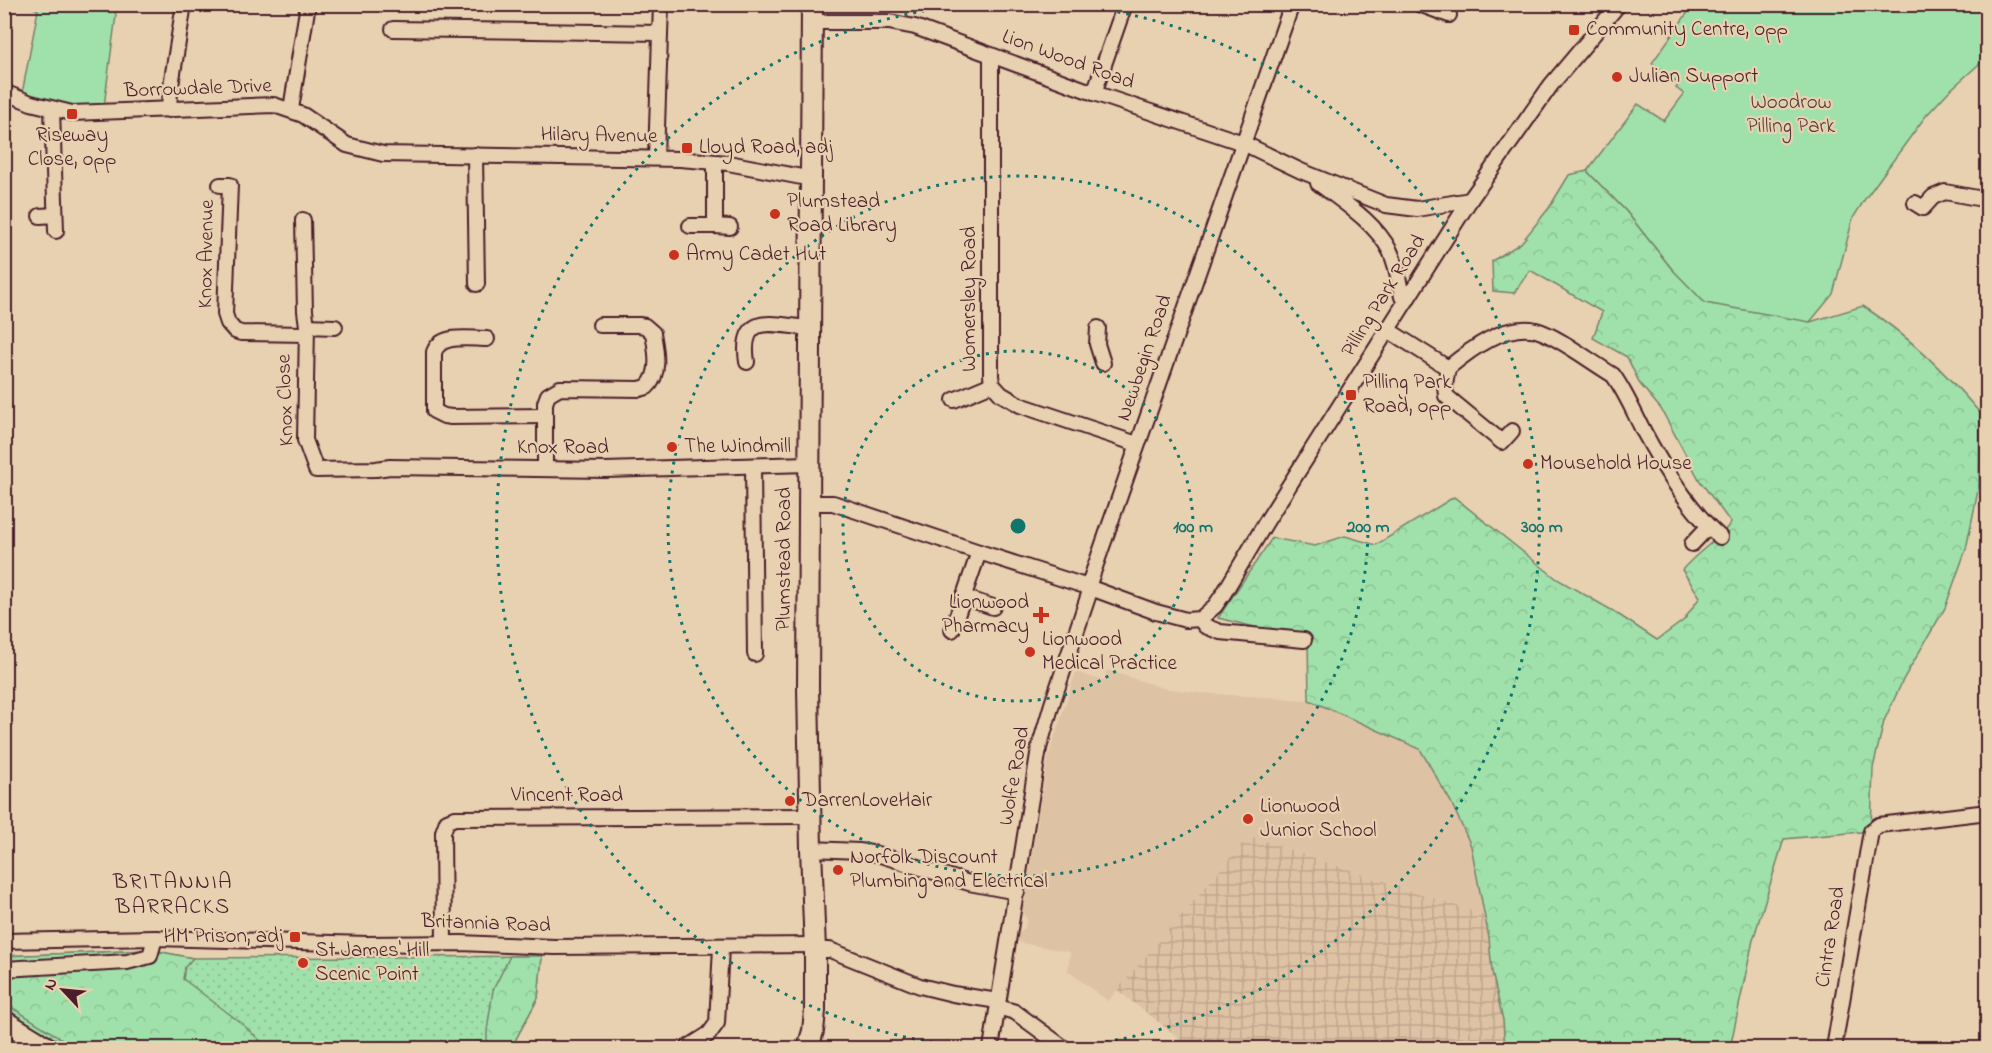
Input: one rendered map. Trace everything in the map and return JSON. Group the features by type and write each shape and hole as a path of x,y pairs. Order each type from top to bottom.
{"main road":[{"name":"Plumstead Road","path":"808,1048 813,1031 815,943 810,816 808,502 811,431 813,13"},
{"path":"4,1021 48,1048"}],"street":[{"path":"169,110 184,4"},
{"path":"291,109 308,4"},
{"path":"656,158 661,4"},
{"path":"1094,93 1125,4"},
{"name":"Newbegin Road","path":"1089,587 1292,4"},
{"path":"1419,4 1449,15"},
{"name":"Pilling Park Road","path":"1200,619 1215,606 1224,593 1266,522 1470,200 1551,86 1619,4"},
{"name":"Lion Wood Road","path":"813,13 903,24 1094,93 1243,143 1301,171 1386,205 1417,209 1470,200"},
{"path":"393,29 660,33"},
{"name":"Womersley Road","path":"991,55 992,384 1001,394 1020,405 1137,444"},
{"name":"Borrowdale Drive","path":"4,92 52,109 83,113 274,105 291,109 311,120 346,145 383,154"},
{"path":"52,109 56,231"},
{"name":"Hilary Avenue","path":"383,154 656,158 716,162 812,179"},
{"path":"475,155 477,284"},
{"path":"715,226 716,162"},
{"name":"Lion Wood Road","path":"1301,171 1346,204 1374,229 1390,250 1402,297 1407,300"},
{"name":"Knox Avenue","path":"220,185 230,185 225,300 228,323 235,331 241,333 306,330"},
{"path":"1924,208 1933,197 1945,192 1988,200"},
{"path":"40,216 55,215"},
{"name":"Knox Close","path":"303,220 306,330 305,440 316,470"},
{"path":"690,226 730,227"},
{"path":"545,469 545,403 548,395 560,388 640,389 651,384 656,373 653,333 645,326 606,321"},
{"path":"742,354 749,333 761,324 778,323 811,328"},
{"name":"Knox Close","path":"306,330 335,327"},
{"path":"1098,328 1097,344 1103,363"},
{"path":"1512,431 1502,442 1446,396 1448,368 1485,341 1510,331 1534,329 1548,334 1613,375 1671,476 1708,527 1720,537"},
{"path":"1388,330 1448,368"},
{"path":"487,339 472,334 445,340 436,346 434,352 435,411 451,417 545,417"},
{"path":"954,400 992,384"},
{"name":"Knox Road","path":"316,470 390,467 605,470 809,464"},
{"path":"753,467 748,564 748,640 755,654"},
{"path":"808,502 833,502 1089,587 1174,618 1200,619 1205,626 1220,632 1304,640"},
{"path":"1692,544 1708,527"},
{"path":"952,630 979,552"},
{"name":"Wolfe Road","path":"991,1048 1034,774 1042,738 1089,587"},
{"path":"963,597 993,607"},
{"name":"Cintra Road","path":"1834,1048 1871,831 1879,825 1988,812"},
{"name":"Vincent Road","path":"444,943 443,832 447,821 455,818 810,816"},
{"path":"811,849 877,854 969,883 1017,892"},
{"path":"4,969 127,962 150,957 155,938"},
{"name":"Britannia Road","path":"4,940 155,938 554,947 722,947 815,943 920,986 998,1004 1015,1012 1064,1048"},
{"path":"687,1048 709,1034 717,1023 722,947"}],"shaded area":[{"name":"Lionwood Junior School","path":"1107,670 1163,688 1200,693 1309,700 1420,749 1451,802 1471,846 1484,915 1249,836 1108,1001 1068,971 1070,952 1017,942 1019,932 1025,928 1027,918 1022,913 1048,757 1076,672 1104,681"},
{"path":"1249,836 1484,915 1503,1020 1505,1048 1192,1048 1117,990"}],"green space":[{"path":"31,5 113,5 116,15 104,106 57,108 21,99 38,10"},
{"name":"Woodrow Pilling Park","path":"1693,5 1987,5 1987,57 1948,92 1925,117 1865,199 1853,218 1833,294 1810,322 1705,303 1672,269 1626,211 1587,171 1638,104 1664,121 1684,94 1676,88 1679,84 1652,63"},
{"path":"1587,171 1626,211 1672,269 1810,322 1863,306 1926,355 1980,413 1979,486 1966,549 1945,608 1904,678 1884,721 1873,768 1871,831 1784,839 1753,940 1730,1048 1505,1048 1503,1020 1492,972 1489,938 1471,846 1451,802 1420,749 1309,700 1308,640 1218,618 1272,538 1315,546 1345,536 1376,545 1454,497 1557,579 1613,611 1657,640 1684,620 1700,597 1682,570 1731,523 1700,481 1661,409 1640,384 1627,357 1593,338 1602,312 1530,270 1514,293 1493,291 1492,261 1521,243 1549,208 1569,175"},
{"path":"151,950 193,958 542,956 538,998 511,1048 5,1048 4,956"},
{"path":"151,950 193,958 185,967 183,979 240,1022 268,1048 76,1048 5,1003 4,956"},
{"path":"510,956 542,956 538,998 511,1048 487,1048 493,990"}],"place":[{"name":"Community Centre, opp","path":"1574,30"},
{"name":"Julian Support","path":"1617,77"},
{"name":"Riseway Close, opp","path":"72,114"},
{"name":"Lloyd Road, adj","path":"687,148"},
{"name":"Plumstead Road Library","path":"775,214"},
{"name":"Army Cadet Hut","path":"674,255"},
{"name":"Pilling Park Road, opp","path":"1351,395"},
{"name":"The Windmill","path":"672,447"},
{"name":"Mousehold House","path":"1528,464"},
{"name":"Lionwood Pharmacy","path":"1041,615"},
{"name":"Lionwood Medical Practice","path":"1030,652"},
{"name":"DarrenLoveHair","path":"790,801"},
{"name":"Lionwood Junior School","path":"1248,819"},
{"name":"Norfolk Discount Plumbing and Electrical","path":"838,870"},
{"name":"HM Prison, adj","path":"295,937"},
{"name":"St James' Hill Scenic Point","path":"303,963"}],"district":[{"name":"BRITANNIA BARRACKS","path":"173,896"}]}
